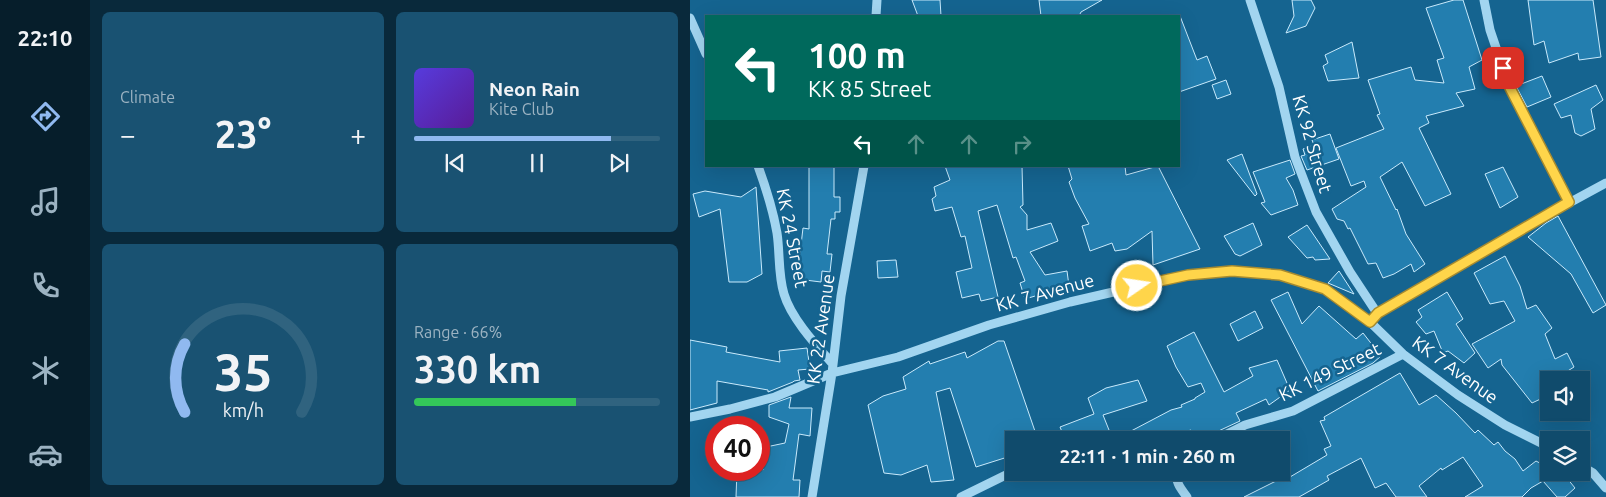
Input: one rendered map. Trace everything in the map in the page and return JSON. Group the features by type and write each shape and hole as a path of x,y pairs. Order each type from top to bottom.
{"street":[{"path":"876,15 877,0"},
{"name":"KK 92 Street","path":"1250,0 1279,87 1295,157 1316,212 1350,272 1378,313"},
{"path":"1484,0 1490,30 1509,86 1569,202"},
{"path":"690,18 705,52"},
{"name":"KK 24 Street","path":"758,167 767,189 777,232 784,294 802,326 832,363"},
{"name":"KK 22 Avenue","path":"812,497 832,373 841,296 864,167"},
{"path":"1370,322 1378,313 1569,202 1606,183"},
{"name":"KK 7 Avenue","path":"690,417 775,397 832,373 898,357 989,325 1070,302 1188,275 1232,271 1280,275 1325,289 1370,322 1403,354 1458,395 1505,425 1540,442"},
{"name":"KK 149 Street","path":"1233,431 1245,425 1293,411 1403,354"},
{"path":"1590,471 1606,488"},
{"path":"961,497 1005,475"},
{"path":"1177,481 1187,497"}],"building":[{"path":"912,0 940,0 941,15 918,15"},
{"path":"1039,0 1102,0 1081,12 1080,15 1041,15"},
{"path":"1292,0 1311,0 1315,8 1306,26 1286,33 1294,16"},
{"path":"1454,0 1463,0 1482,60 1469,67 1475,89 1456,93 1464,106 1426,116 1429,123 1419,128 1451,194 1425,206 1402,162 1380,177 1397,209 1406,234 1425,264 1414,272 1411,264 1383,278 1376,263 1368,264 1350,228 1348,229 1344,221 1337,219 1332,209 1366,187 1364,181 1351,186 1336,148 1384,129 1377,115 1380,114 1368,80 1411,67 1415,80 1444,83 1437,60 1444,58 1426,8"},
{"path":"1528,0 1593,0 1601,57 1579,60 1578,53 1549,63 1544,41 1534,45"},
{"path":"1180,16 1197,60 1207,56 1216,79 1180,92"},
{"path":"1352,42 1359,78 1328,81 1323,66 1328,63 1325,55"},
{"path":"1542,76 1551,97 1527,107 1516,86"},
{"path":"1226,80 1231,94 1217,99 1212,85"},
{"path":"1596,85 1603,100 1591,109 1595,129 1581,136 1575,133 1571,115 1561,118 1554,104"},
{"path":"1330,134 1339,159 1307,170 1301,156 1305,155 1303,149 1314,145 1312,140"},
{"path":"1242,154 1257,194 1255,196 1227,160"},
{"path":"1290,160 1295,174 1286,178 1293,190 1298,205 1271,215 1261,203 1265,202 1253,172"},
{"path":"809,167 834,167 834,197 840,197 840,212 835,212 835,219 831,219 827,254 832,254 830,272 822,271 821,282 797,279 803,228 809,229"},
{"path":"945,167 1022,167 1023,205 1020,207 1027,215 1027,230 1051,223 1058,241 1030,252 1045,275 1067,271 1069,286 1025,299 1020,283 1025,281 1016,257 1013,258 997,205 978,211 998,297 981,301 979,294 962,298 956,272 972,268 965,236 961,237 952,207 935,211 932,199 936,196 934,187 950,180"},
{"path":"1068,167 1125,167 1126,175 1159,167 1200,249 1153,265 1152,231 1127,249 1115,251 1112,243 1090,251 1082,226 1089,224 1075,198 1069,182 1072,179"},
{"path":"1503,167 1518,197 1500,208 1485,174"},
{"path":"756,187 762,274 747,282 729,282 720,209 699,217 693,194 705,191 741,197"},
{"path":"1558,216 1606,305 1593,313 1571,274 1528,237"},
{"path":"1253,223 1262,245 1240,256 1235,254 1224,236"},
{"path":"1307,225 1330,259 1315,260 1313,257 1307,258 1288,237"},
{"path":"1505,256 1520,286 1527,309 1536,305 1552,328 1545,334 1555,359 1567,353 1574,367 1568,371 1540,371 1540,399 1532,403 1502,365 1501,359 1488,368 1472,344 1515,321 1504,301 1490,304 1474,273"},
{"path":"896,260 898,277 878,278 877,261"},
{"path":"1339,271 1354,294 1328,283"},
{"path":"1288,292 1302,324 1319,306 1356,339 1363,333 1381,356 1373,363 1318,391 1271,300"},
{"path":"1447,292 1463,319 1456,324 1475,353 1464,363 1448,351 1443,353 1434,331 1426,334 1416,322 1422,317 1418,310"},
{"path":"1255,311 1263,328 1238,341 1230,324"},
{"path":"1194,332 1224,392 1253,376 1249,368 1277,360 1290,390 1269,405 1266,399 1236,413 1240,421 1218,431 1131,431 1171,410 1182,407 1181,405 1205,392 1201,383 1188,387 1176,367 1167,346"},
{"path":"690,340 727,347 726,352 780,362 779,351 807,348 810,369 798,370 800,380 768,392 768,390 717,381 717,403 690,410"},
{"path":"998,341 1004,341 1035,431 1005,431 1005,458 976,467 950,388 936,392 954,480 931,482 927,465 901,475 884,473 868,405 883,396 906,389 903,377 929,361 930,364 965,352 967,358"},
{"path":"1400,373 1419,405 1436,395 1475,433 1478,430 1494,445 1498,442 1515,459 1523,471 1536,461 1540,463 1540,481 1543,481 1531,488 1522,497 1465,497 1483,486 1463,457 1442,470 1441,468 1419,486 1427,497 1396,497 1386,483 1375,488 1361,458 1327,476 1329,480 1299,497 1244,497 1276,481 1290,481 1290,477 1327,455 1324,449 1331,446 1320,421 1325,420 1324,417"},
{"path":"1138,380 1147,401 1103,415 1109,431 1062,431 1060,427 1094,414 1088,398 1106,388"},
{"path":"791,397 789,408 812,408 810,436 799,434 793,480 800,480 799,497 736,497 737,481 770,481 770,446 785,443 789,424 770,417 769,405"},
{"path":"1543,481 1569,481 1575,488 1565,497 1557,497"}],"route":[{"path":"1137,286 1188,275 1232,271 1280,275 1325,289 1370,322 1378,313 1569,202 1509,86 1503,68"}]}
